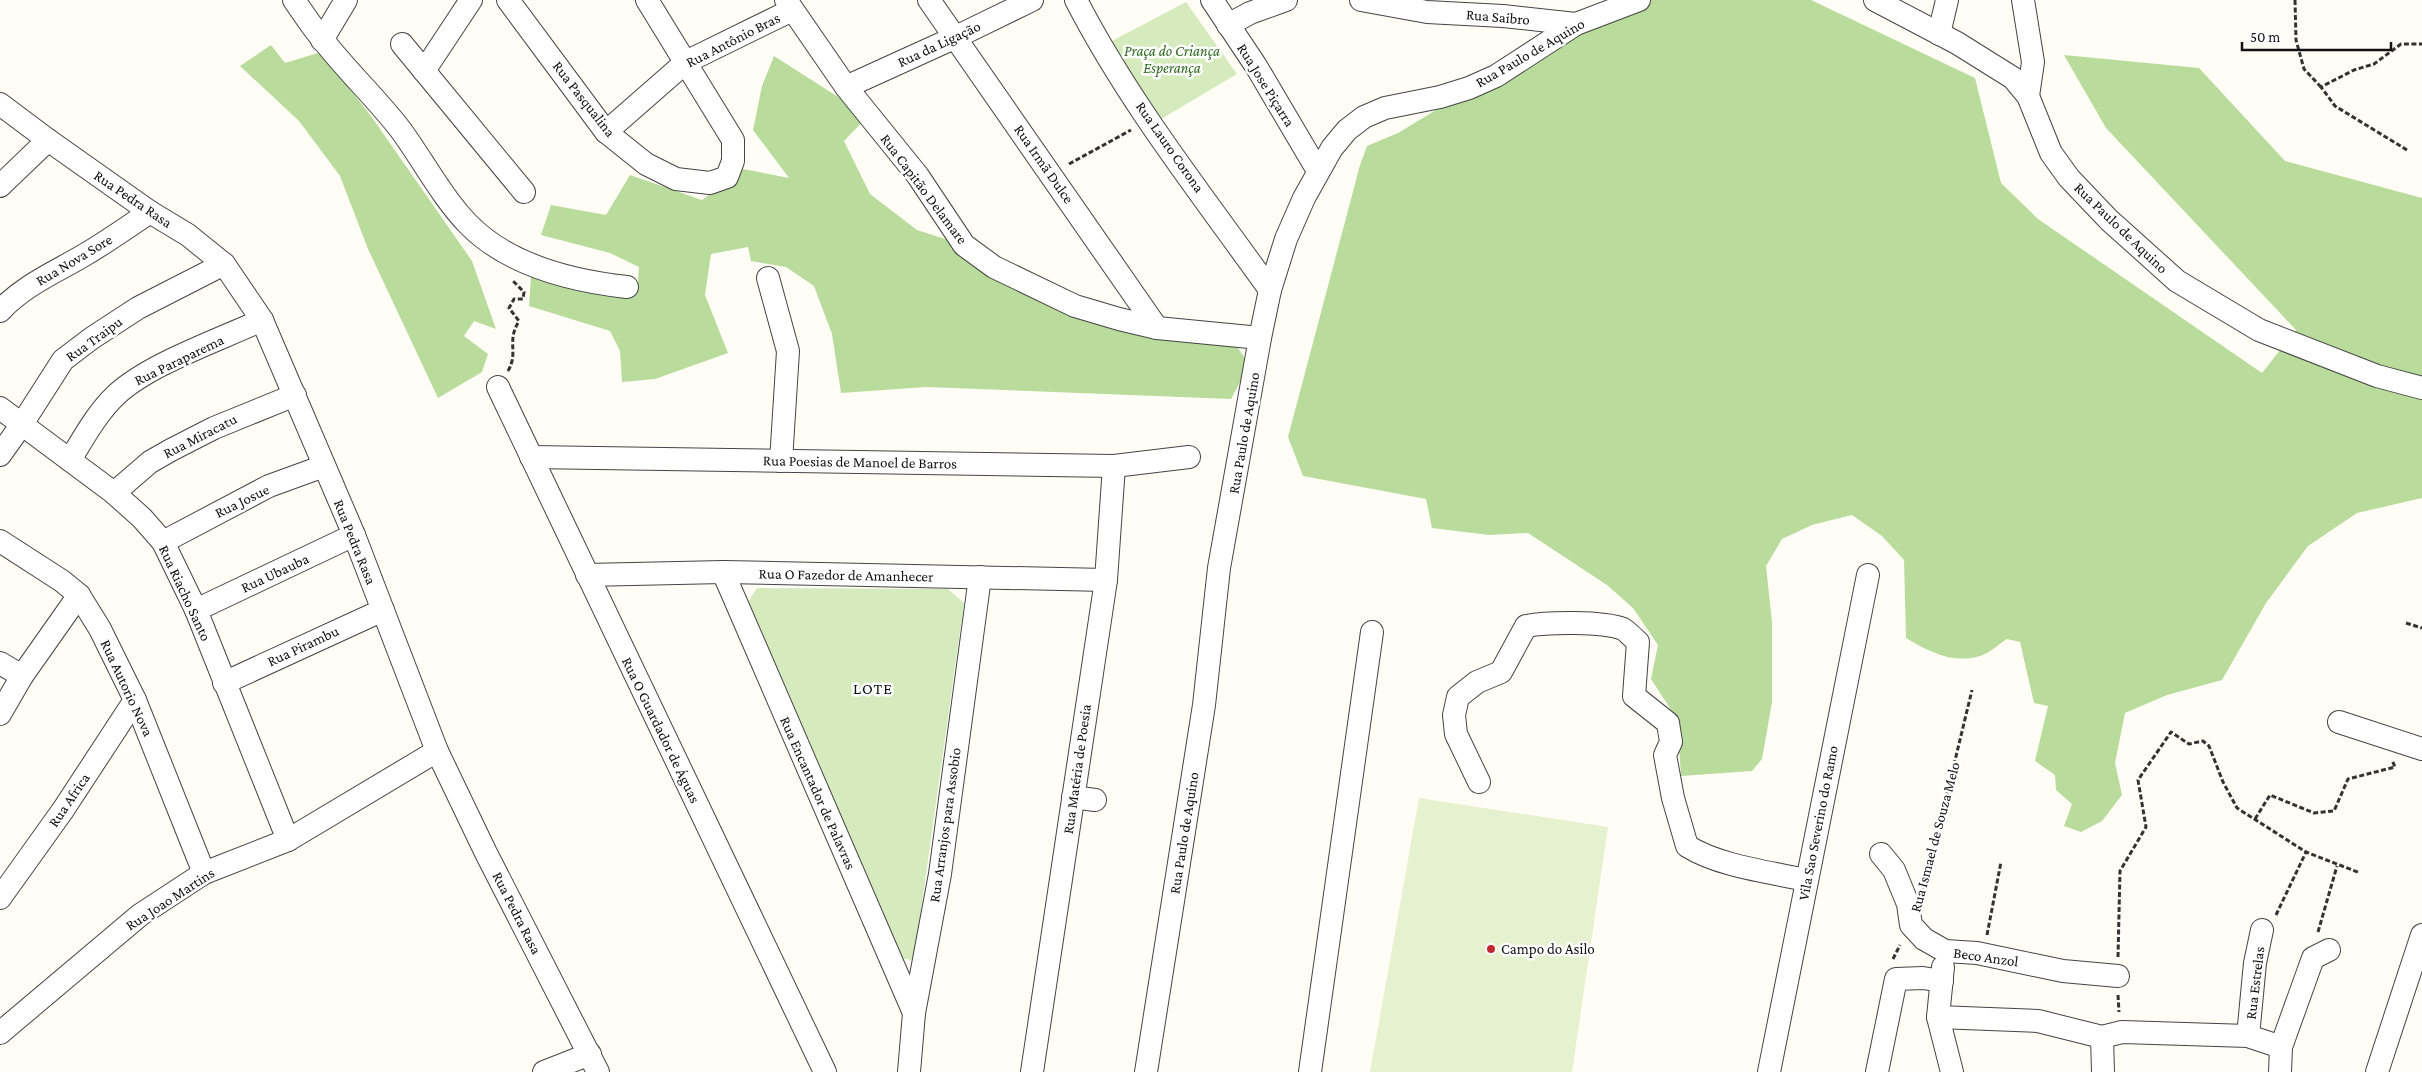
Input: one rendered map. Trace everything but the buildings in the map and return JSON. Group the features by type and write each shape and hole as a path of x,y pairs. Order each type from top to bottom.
{"street":[{"path":"294,0 322,40 399,128 439,187 468,224 500,250 546,269 594,283 627,288"},
{"path":"322,40 346,0"},
{"path":"424,71 471,0"},
{"name":"Rua Pasqualina","path":"508,0 606,132 646,164 676,179 710,183 727,177 733,161 733,140 686,62"},
{"path":"647,0 686,62"},
{"name":"Rua Irmã Dulce","path":"929,0 1157,328"},
{"name":"Rua da Ligação","path":"846,87 1032,0"},
{"name":"Rua Lauro Corona","path":"1076,0 1150,120 1270,290"},
{"name":"Rua Jose Piçarra","path":"1212,0 1256,66 1318,171"},
{"path":"1228,25 1250,13 1286,0"},
{"name":"Rua Saibro","path":"1361,0 1428,12 1503,16 1576,24"},
{"name":"Rua Paulo de Aquino","path":"1146,1072 1204,705 1219,568 1260,338 1270,290 1286,239 1318,171 1347,130 1364,117 1385,108 1440,97 1489,79 1522,60 1576,24 1639,0"},
{"name":"Rua Paulo de Aquino","path":"1875,0 1939,34 2013,78 2028,96 2051,153 2069,178 2109,220 2177,281 2259,330 2377,376 2422,388"},
{"path":"1939,34 1947,0"},
{"path":"2023,0 2033,62 2028,96"},
{"name":"Rua Antônio Bras","path":"606,132 686,62 789,5"},
{"name":"Rua Capitão Delamare","path":"789,5 846,87 918,176 964,245 994,267 1075,306 1157,328 1260,338"},
{"path":"402,44 524,192"},
{"name":"Rua Pedra Rasa","path":"0,104 150,212 188,235 224,264 262,320 354,535 437,751 486,853 594,1063"},
{"path":"0,186 48,140"},
{"name":"Rua Nova Sore","path":"0,311 10,300 42,278 85,254 150,212"},
{"name":"Rua Traipu","path":"0,455 63,360 92,338 138,308 224,264"},
{"path":"768,278 788,351 782,461"},
{"name":"Rua Paraparema","path":"70,460 90,425 116,395 138,378 262,320"},
{"name":"Rua O Guardador de Águas","path":"498,387 825,1072"},
{"name":"Rua Miracatu","path":"114,494 150,462 171,450 214,428 295,394"},
{"name":"Rua Riacho Santo","path":"0,408 114,494 142,518 163,542 196,610 288,840"},
{"name":"Rua Poesias de Manoel de Barros","path":"531,457 1114,466 1189,456"},
{"name":"Rua Josue","path":"163,542 269,486 324,466"},
{"name":"Rua Matéria de Poesia","path":"1032,1072 1106,580 1114,466"},
{"name":"Rua Ubauba","path":"196,610 354,535"},
{"name":"Rua Autorio Nova","path":"0,541 62,581 79,595 100,629 135,700 204,874"},
{"name":"Rua O Fazedor de Amanhecer","path":"587,575 723,572 1106,580"},
{"name":"Rua Encantador de Palavras","path":"723,572 762,668 914,1014"},
{"name":"Vila Sao Severino do Ramo","path":"1769,1072 1868,575"},
{"name":"Rua Arranjos para Assobio","path":"909,1072 914,1014 940,874 980,577"},
{"path":"0,714 22,676 79,595"},
{"name":"Rua Pirambu","path":"224,683 383,610"},
{"path":"1479,782 1456,734 1454,715 1458,697 1477,682 1501,672 1526,626 1546,622 1591,624 1623,629 1638,642 1634,696 1668,723 1671,742 1665,755 1673,798 1687,846 1699,853 1742,866 1806,880"},
{"path":"1310,1072 1372,632"},
{"path":"0,662 22,676"},
{"name":"Rua Africa","path":"0,898 58,818 135,700"},
{"path":"2339,722 2422,749"},
{"name":"Rua Joao Martins","path":"0,1033 140,915 204,874 288,840 437,751"},
{"path":"1073,798 1096,800"},
{"path":"1881,854 1894,870 1908,904 1911,925"},
{"name":"Beco Anzol","path":"1911,925 1924,939 1945,951 1983,954 2063,971 2118,976"},
{"name":"Rua Estrelas","path":"2248,1036 2255,963 2262,930"},
{"path":"2377,1072 2422,935"},
{"path":"1945,951 1938,1017 1952,1072"},
{"path":"2280,1072 2281,1047 2321,954"},
{"path":"1877,1072 1896,979 1922,978 1942,981"},
{"path":"1938,1017 2038,1021 2112,1034 2248,1036 2281,1047"},
{"path":"2103,1072 2112,1034"},
{"path":"544,1072 594,1063"}],"path":[{"path":"2295,0 2296,40 2304,69 2321,86 2335,106 2406,150"},
{"path":"2321,86 2354,70 2374,64 2401,44 2422,44"},
{"path":"1050,174 1150,120"},
{"path":"498,387 513,360 512,332 519,322 509,308 514,300 523,299 524,292 511,279"},
{"path":"2406,623 2422,628"},
{"name":"Rua Ismael de Souza Melo","path":"1923,893 1972,690"},
{"path":"2112,1034 2118,976 2120,871 2146,827 2138,780 2171,732 2189,744 2203,740 2209,746 2223,782 2237,808 2306,852 2337,866 2360,873"},
{"path":"2255,819 2270,795 2314,813 2334,811 2348,779 2395,767 2392,764 2393,747 2398,741"},
{"path":"2262,930 2269,929 2306,852"},
{"path":"1983,954 2001,862"},
{"path":"2321,954 2314,945 2337,866"},
{"name":"Rua Ismael de Souza Melo","path":"1896,979 1889,966 1911,925"}],"green space":[{"path":"1640,0 1811,0 1975,78 2001,183 2038,219 2262,373 2296,330 2106,128 2064,55 2199,68 2285,161 2422,198 2422,498 2357,513 2308,546 2266,603 2222,680 2167,695 2125,713 2115,763 2122,795 2102,821 2081,832 2064,826 2072,804 2056,790 2055,775 2035,761 2048,706 2034,703 2020,642 2007,639 1984,655 1960,659 1932,652 1906,638 1904,560 1882,536 1852,515 1812,525 1782,539 1766,566 1772,622 1772,702 1762,759 1752,771 1681,776 1677,719 1651,679 1658,645 1633,608 1607,585 1528,533 1489,535 1432,528 1426,499 1303,476 1288,437 1360,165 1367,146 1398,133 1555,38"},
{"name":"Praça do Criança Esperança","path":"1186,2 1237,74 1156,122 1108,43"},
{"path":"271,45 285,63 321,52 371,116 472,261 496,329 474,321 464,336 488,354 482,372 438,398 368,249 340,176 299,121 240,66"},
{"path":"774,56 868,116 844,141 870,194 917,230 964,245 1075,306 1230,335 1249,365 1231,399 926,387 841,393 832,334 814,286 786,267 751,261 748,247 711,254 705,295 728,353 655,379 622,382 620,351 610,331 529,306 531,277 637,294 639,267 610,253 541,235 551,205 606,215 630,175 702,200 743,169 789,178 753,130 762,86"},
{"path":"757,588 948,589 964,603 914,960 903,959 748,602"},
{"name":"Campo do Asilo","path":"1419,798 1608,827 1572,1072 1370,1072"}],"place":[{"name":"Campo do Asilo","path":"1491,949"}],"district":[{"name":"LOTE","path":"873,688"}]}
